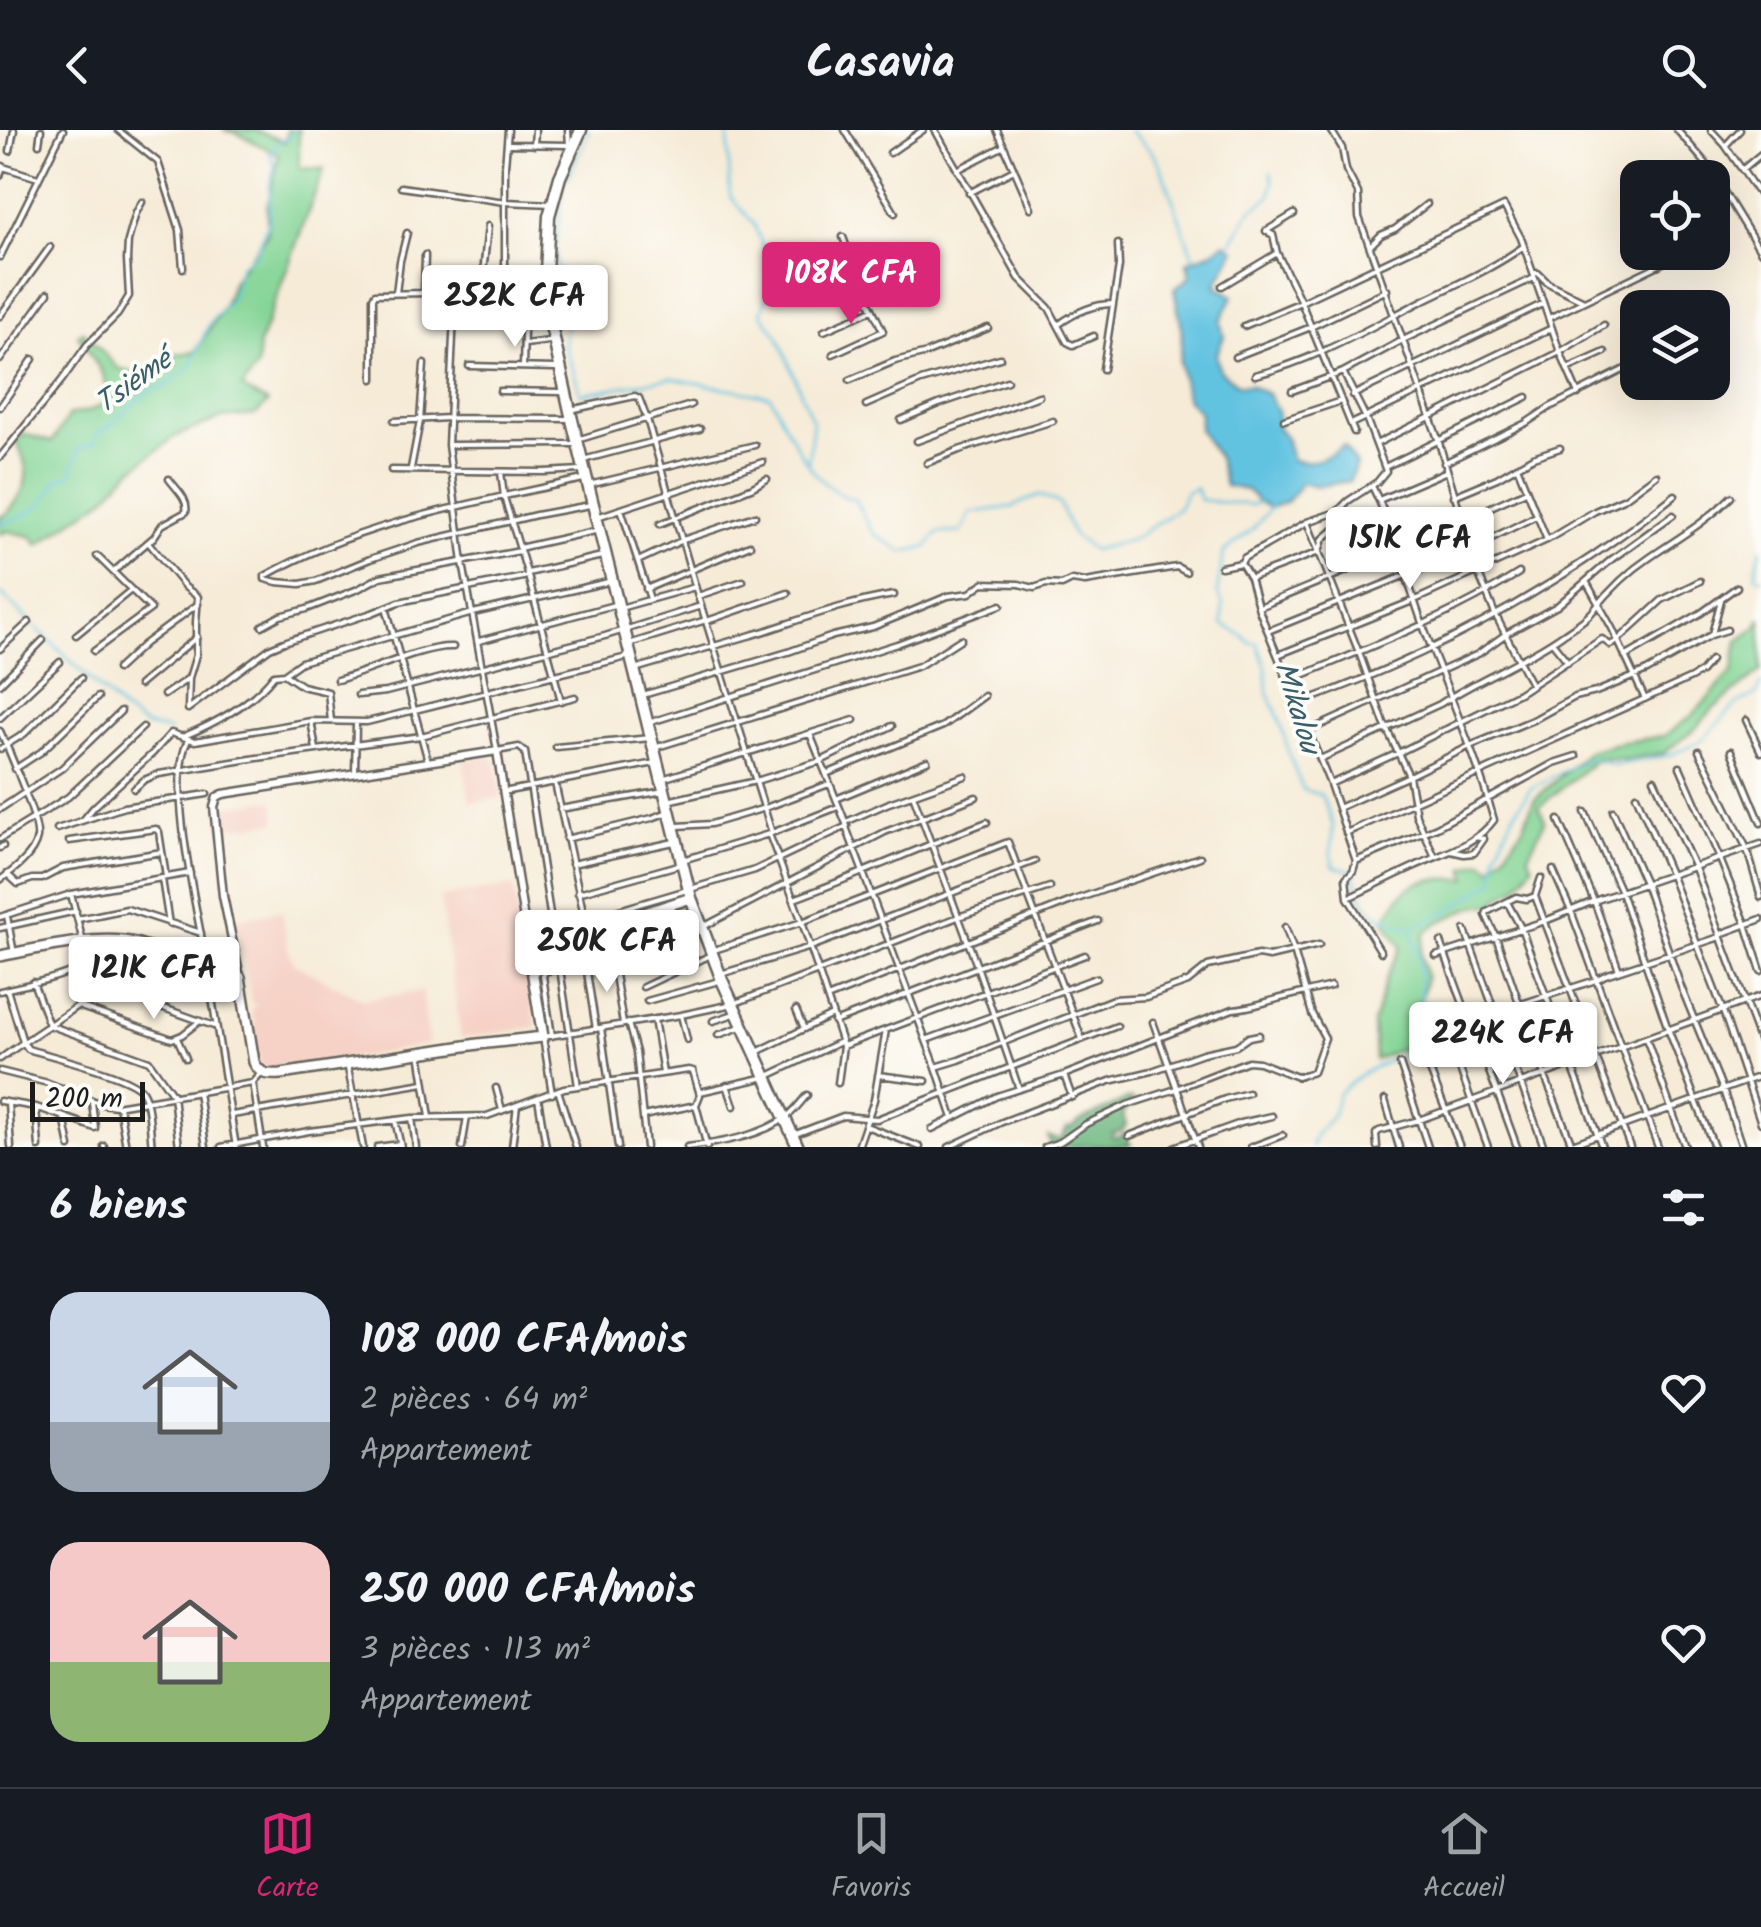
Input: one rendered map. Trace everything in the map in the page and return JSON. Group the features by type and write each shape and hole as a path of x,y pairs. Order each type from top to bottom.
{"highway":[{"path":"581,130 571,147 552,204 548,308 690,894 710,953 798,1147"}],"main road":[{"path":"0,956 81,943 126,941 208,974 235,980 254,1062 262,1072 281,1074 548,1037 528,945 586,932 690,894"},
{"path":"533,970 699,924"}],"street":[{"path":"10,151 14,130"},
{"path":"39,144 41,130"},
{"path":"0,257 62,130"},
{"path":"118,130 158,162 180,230 183,268"},
{"path":"504,290 508,130"},
{"path":"534,130 534,144"},
{"path":"507,144 571,147 568,130"},
{"path":"845,130 895,214"},
{"path":"904,130 910,139"},
{"path":"890,153 923,130"},
{"path":"935,130 1018,278 1048,308 1070,344 1094,336"},
{"path":"997,130 1032,208"},
{"path":"1331,130 1342,148 1346,170 1358,193 1359,217 1438,440 1478,572 1532,686"},
{"path":"1678,130 1709,167 1761,252"},
{"path":"1711,130 1726,145 1761,197"},
{"path":"1726,145 1740,130"},
{"path":"957,170 1004,146"},
{"path":"1743,169 1761,154"},
{"path":"0,176 1,166 40,179"},
{"path":"969,192 1016,169"},
{"path":"402,187 505,202 552,204"},
{"path":"0,458 129,296 128,241 142,202"},
{"path":"1371,245 1426,204"},
{"path":"1244,326 1502,206 1506,207 1524,246 1578,394"},
{"path":"1294,214 1266,231 1273,236 1354,432"},
{"path":"481,292 488,226"},
{"path":"396,293 407,233"},
{"path":"833,354 882,332 844,237"},
{"path":"1104,369 1119,266 1118,244"},
{"path":"1255,375 1321,352 1488,270 1524,246"},
{"path":"0,316 50,247"},
{"path":"1222,286 1277,253"},
{"path":"424,293 425,255"},
{"path":"1549,318 1648,270"},
{"path":"1292,391 1343,372 1538,273 1546,282 1584,301"},
{"path":"373,378 374,295 378,292 455,293 546,286"},
{"path":"1235,357 1311,327 1386,290"},
{"path":"0,360 48,293"},
{"path":"455,293 448,418 450,472 528,945"},
{"path":"1353,395 1544,303"},
{"path":"1058,326 1082,312 1113,304"},
{"path":"824,331 872,310"},
{"path":"1376,444 1560,352 1604,324"},
{"path":"850,380 988,328"},
{"path":"1351,424 1552,328"},
{"path":"523,367 524,332"},
{"path":"524,344 555,340"},
{"path":"1567,370 1605,352"},
{"path":"866,405 921,381 1000,358"},
{"path":"0,407 33,360"},
{"path":"411,470 424,364"},
{"path":"469,366 561,368"},
{"path":"1221,567 1241,563 1306,522 1337,512 1386,471 1343,372"},
{"path":"1444,463 1620,373"},
{"path":"901,420 1007,381"},
{"path":"500,391 566,392"},
{"path":"394,421 571,415 637,396 771,834 842,1044 838,1083"},
{"path":"916,441 1038,396"},
{"path":"1385,467 1527,397"},
{"path":"1284,420 1342,401"},
{"path":"448,445 578,442 691,405"},
{"path":"928,463 1053,421"},
{"path":"594,504 418,544 316,581 300,584 265,579 300,556 387,524 586,473 654,442 700,429"},
{"path":"391,470 586,473 661,468 756,446"},
{"path":"1454,496 1560,448"},
{"path":"262,626 380,577 520,550 599,523 621,509 763,462"},
{"path":"1517,466 1547,540"},
{"path":"1379,500 1446,471"},
{"path":"500,472 561,701"},
{"path":"1278,655 1547,540 1625,498 1656,475"},
{"path":"113,572 162,525 188,510 169,479"},
{"path":"660,524 767,479"},
{"path":"1348,898 1463,846 1494,820 1480,772 1372,486"},
{"path":"1258,607 1462,523 1526,490"},
{"path":"1297,704 1368,677 1496,616 1573,568 1675,494"},
{"path":"1320,759 1440,704 1551,642 1591,613 1645,560 1712,517 1731,497"},
{"path":"621,509 650,600"},
{"path":"1319,552 1322,539 1338,525 1337,512"},
{"path":"638,561 683,540 756,516"},
{"path":"1268,631 1470,549 1536,516"},
{"path":"1308,731 1490,648 1506,634 1558,606 1672,516"},
{"path":"1306,522 1386,728 1409,776 1413,804 1435,857"},
{"path":"148,542 198,597 196,656 187,709 273,646 417,597 606,555"},
{"path":"646,589 750,545"},
{"path":"1250,578 1319,552"},
{"path":"94,651 150,610 97,556"},
{"path":"1241,563 1330,784 1356,861 1346,878 1348,898 1381,952"},
{"path":"642,696 875,626 948,596 970,593 983,583 1034,588 1177,567 1186,572"},
{"path":"1288,681 1423,624 1486,594 1519,573"},
{"path":"185,738 261,691 274,675 284,674 301,662 472,613 613,581"},
{"path":"698,596 743,581"},
{"path":"1330,784 1532,686 1602,640 1610,645 1616,642 1662,600 1700,582"},
{"path":"1586,583 1646,699"},
{"path":"478,641 695,587"},
{"path":"1625,657 1737,587"},
{"path":"76,635 132,590"},
{"path":"84,820 170,734 200,740 310,722 356,723 416,711 554,675 788,593"},
{"path":"635,669 864,600 894,595"},
{"path":"1711,635 1721,600"},
{"path":"117,669 198,604"},
{"path":"648,723 896,644 1001,605"},
{"path":"386,606 428,761"},
{"path":"358,696 626,630 701,606"},
{"path":"0,649 29,622"},
{"path":"1338,808 1536,719 1575,697 1635,676 1727,630"},
{"path":"139,685 196,637"},
{"path":"556,747 653,743 738,724 919,666 960,639"},
{"path":"0,684 43,640"},
{"path":"1551,642 1568,662"},
{"path":"338,680 453,647"},
{"path":"1346,833 1646,699 1696,675 1711,660"},
{"path":"0,718 60,662"},
{"path":"284,674 302,686 328,692 331,721"},
{"path":"0,749 44,716 81,678"},
{"path":"164,695 190,678"},
{"path":"826,774 943,726 984,696"},
{"path":"14,769 42,752 98,697"},
{"path":"134,789 151,776 422,736 576,697"},
{"path":"0,809 67,764 122,711"},
{"path":"566,839 652,818 666,796 748,754 854,720"},
{"path":"1746,720 1761,752"},
{"path":"310,722 316,749"},
{"path":"355,773 356,723"},
{"path":"560,809 756,782 820,761 892,726"},
{"path":"0,838 68,798 143,727"},
{"path":"0,731 38,834 26,857 0,880"},
{"path":"810,734 953,1119"},
{"path":"185,738 181,799 190,873 236,1146"},
{"path":"235,980 214,807 215,799 222,794 520,747 524,750 552,928"},
{"path":"1698,751 1748,849 1761,898"},
{"path":"1731,751 1761,822"},
{"path":"1356,861 1424,834 1554,763 1576,756"},
{"path":"836,798 927,761"},
{"path":"503,792 658,762"},
{"path":"1680,767 1746,924 1761,971"},
{"path":"525,932 690,894 755,870 846,824 965,776"},
{"path":"1654,779 1695,868 1761,1044"},
{"path":"555,782 584,920"},
{"path":"673,827 710,824 829,784"},
{"path":"57,829 124,808 206,794"},
{"path":"912,795 1019,1089"},
{"path":"1636,795 1723,1011 1761,1123"},
{"path":"576,1147 555,1092 543,976 546,971 612,962 639,954 789,884 885,832 976,798"},
{"path":"578,893 771,834 839,807"},
{"path":"1613,811 1645,883 1742,1147"},
{"path":"1585,812 1621,892 1714,1147"},
{"path":"1559,820 1618,970"},
{"path":"794,899 987,822"},
{"path":"69,841 156,829 170,924"},
{"path":"1451,851 1474,853 1484,840 1475,837"},
{"path":"572,864 676,840"},
{"path":"644,987 710,953 802,922 1008,842 1082,1040"},
{"path":"1436,956 1761,844"},
{"path":"8,874 18,884 42,879 60,868 162,852"},
{"path":"827,998 1036,915 1200,857"},
{"path":"647,1000 811,948 1034,861"},
{"path":"1553,870 1658,1147"},
{"path":"0,918 71,894 190,873"},
{"path":"1541,878 1535,896 1630,1147"},
{"path":"713,1021 735,1008 889,944 1050,887"},
{"path":"71,894 92,996"},
{"path":"1535,896 1516,896 1486,914 1572,1145"},
{"path":"1507,902 1602,1147"},
{"path":"78,919 128,909 200,934"},
{"path":"0,928 76,911"},
{"path":"7,916 14,954"},
{"path":"1458,1024 1646,963 1761,919"},
{"path":"834,1022 1098,920"},
{"path":"1045,1147 1112,1111 1248,1062 1297,1077 1312,1072 1325,1038 1312,1014 1285,928"},
{"path":"1464,930 1544,1147"},
{"path":"108,940 106,949 78,969 3,990 28,1049 140,1088 146,1100 152,1147"},
{"path":"1441,942 1517,1147"},
{"path":"936,1067 1114,999 1146,996 1188,982 1208,966 1319,945"},
{"path":"0,1058 106,987 146,946"},
{"path":"700,1092 766,1077 842,1044 1085,955"},
{"path":"612,962 626,1024 634,1038 646,1147"},
{"path":"586,966 610,1081 618,1147"},
{"path":"128,967 211,995"},
{"path":"560,969 578,1086"},
{"path":"926,1040 1096,978"},
{"path":"34,982 49,1025 150,1061 173,1096 178,1147"},
{"path":"932,1129 987,1100 1160,1039 1232,1008 1252,1008 1331,986"},
{"path":"106,987 215,1026"},
{"path":"1377,1147 1377,1132 1761,996"},
{"path":"78,1006 164,1037 176,1038 200,1021"},
{"path":"548,1037 735,1008"},
{"path":"796,1010 804,1030"},
{"path":"681,1014 687,1040"},
{"path":"755,1052 832,1015"},
{"path":"654,1019 664,1073"},
{"path":"1154,1022 1198,1147"},
{"path":"718,1035 743,1026"},
{"path":"793,1135 843,1116 877,1119 1117,1026"},
{"path":"858,1147 886,1030"},
{"path":"954,1146 1002,1122 1110,1081 1259,1036"},
{"path":"176,1038 186,1058"},
{"path":"1646,1038 1685,1147"},
{"path":"420,1052 430,1117"},
{"path":"1424,1055 1460,1147"},
{"path":"1455,1055 1488,1147"},
{"path":"347,1064 364,1147"},
{"path":"1400,1064 1428,1147"},
{"path":"221,1147 263,1144 412,1118 487,1116 578,1086 692,1070 700,1092 696,1104 643,1116"},
{"path":"0,1071 111,1106 254,1083"},
{"path":"262,1072 254,1083 263,1144"},
{"path":"878,1075 926,1081"},
{"path":"1064,1075 1072,1097"},
{"path":"1564,1147 1761,1076"},
{"path":"231,1116 424,1083"},
{"path":"727,1086 734,1106"},
{"path":"496,1088 502,1110"},
{"path":"198,1092 206,1147"},
{"path":"688,1147 707,1146 755,1132 785,1118 807,1094"},
{"path":"1129,1136 1248,1094"},
{"path":"538,1098 546,1147"},
{"path":"0,1101 96,1127 92,1100"},
{"path":"1385,1100 1400,1147"},
{"path":"8,1103 12,1147"},
{"path":"696,1104 707,1146"},
{"path":"119,1106 126,1147"},
{"path":"512,1147 517,1106"},
{"path":"36,1108 39,1147"},
{"path":"1174,1147 1272,1116"},
{"path":"64,1117 70,1147"},
{"path":"462,1147 467,1117"},
{"path":"412,1118 416,1147"},
{"path":"378,1147 400,1146 395,1120"},
{"path":"866,1126 920,1147"},
{"path":"1251,1147 1284,1135"}],"shaded area":[{"path":"489,756 496,761 501,798 470,803 463,760"},
{"path":"274,800 277,822 220,829 218,807"},
{"path":"513,886 536,1027 461,1038 440,897"},
{"path":"282,911 294,964 363,1000 422,991 429,1044 281,1071 263,1070 254,1025 258,1021 253,1021 252,1008 257,1006 251,1001 232,919"}],"green space":[{"path":"223,130 255,130 285,142 287,130 299,130 299,168 324,169 259,344 257,367 242,388 268,403 255,415 221,418 176,436 131,470 104,499 38,545 33,537 8,531 0,534 0,517 12,507 25,484 25,463 16,441 24,434 52,442 69,415 111,400 103,374 78,335 83,331 118,368 150,378 166,355 195,352 224,305 233,280 267,234 267,207 279,155"},
{"path":"1761,618 1761,671 1664,753 1623,760 1598,758 1539,807 1545,821 1528,855 1533,865 1516,888 1493,904 1475,906 1439,922 1425,933 1421,954 1426,978 1417,1016 1424,1039 1375,1060 1373,1024 1387,976 1401,947 1385,921 1400,896 1428,880 1468,879 1465,868 1483,861 1491,868 1523,827 1534,800 1589,751 1664,736 1693,715 1733,671 1738,641 1757,627"},
{"path":"685,906 690,920 630,942 543,964 537,957 542,949"},
{"path":"1128,1099 1134,1100 1123,1114 1126,1125 1112,1137 1124,1134 1131,1145 1051,1147 1048,1137 1061,1140 1067,1128"}],"water":[{"path":"1225,243 1235,249 1216,285 1233,296 1220,322 1224,336 1216,356 1220,371 1240,386 1249,385 1268,394 1292,460 1320,459 1344,446 1356,465 1350,481 1317,486 1301,483 1288,501 1270,508 1247,490 1225,486 1218,458 1199,429 1200,413 1187,400 1179,362 1181,323 1174,290 1190,277 1187,262"}],"waterway":[{"name":"Tsiémé","path":"0,524 34,509 57,480 71,475 79,448 93,444 98,432 107,429 151,389 162,388 189,369 209,324 232,297 240,266 256,253 269,220 275,165 270,154 278,143 292,136 292,130"},
{"path":"567,179 589,130"},
{"path":"728,130 730,196 754,224 766,255 770,288 761,313 778,336 813,422 808,462"},
{"name":"Mikalou","path":"1129,130 1161,167 1195,262"},
{"path":"1228,248 1251,210 1270,197 1271,172"},
{"path":"563,193 555,247 558,282 566,318 564,344 581,394 670,378 770,396 814,472 839,494 855,500 873,533 902,552 927,547 938,533 962,532 970,513 1012,507 1039,495 1059,503 1073,535 1093,550 1134,539 1179,508 1186,492 1196,488 1200,500 1251,505 1261,501"},
{"name":"Mikalou","path":"1272,506 1253,529 1224,552 1217,592 1223,604 1222,624 1250,643 1257,643 1266,667 1268,692 1303,790 1321,795 1333,825 1333,866 1353,871 1372,910 1412,929"},
{"path":"1761,548 1755,575 1761,578"},
{"path":"0,593 123,711 145,726 170,731"},
{"path":"1413,928 1494,881 1497,852 1512,817 1531,788 1588,759 1616,765 1671,755 1702,740 1736,705 1757,694 1761,683"},
{"name":"Mikalou","path":"1311,1147 1316,1134 1333,1115 1338,1094 1364,1072 1408,1052 1422,1016 1419,957 1412,930"}]}
